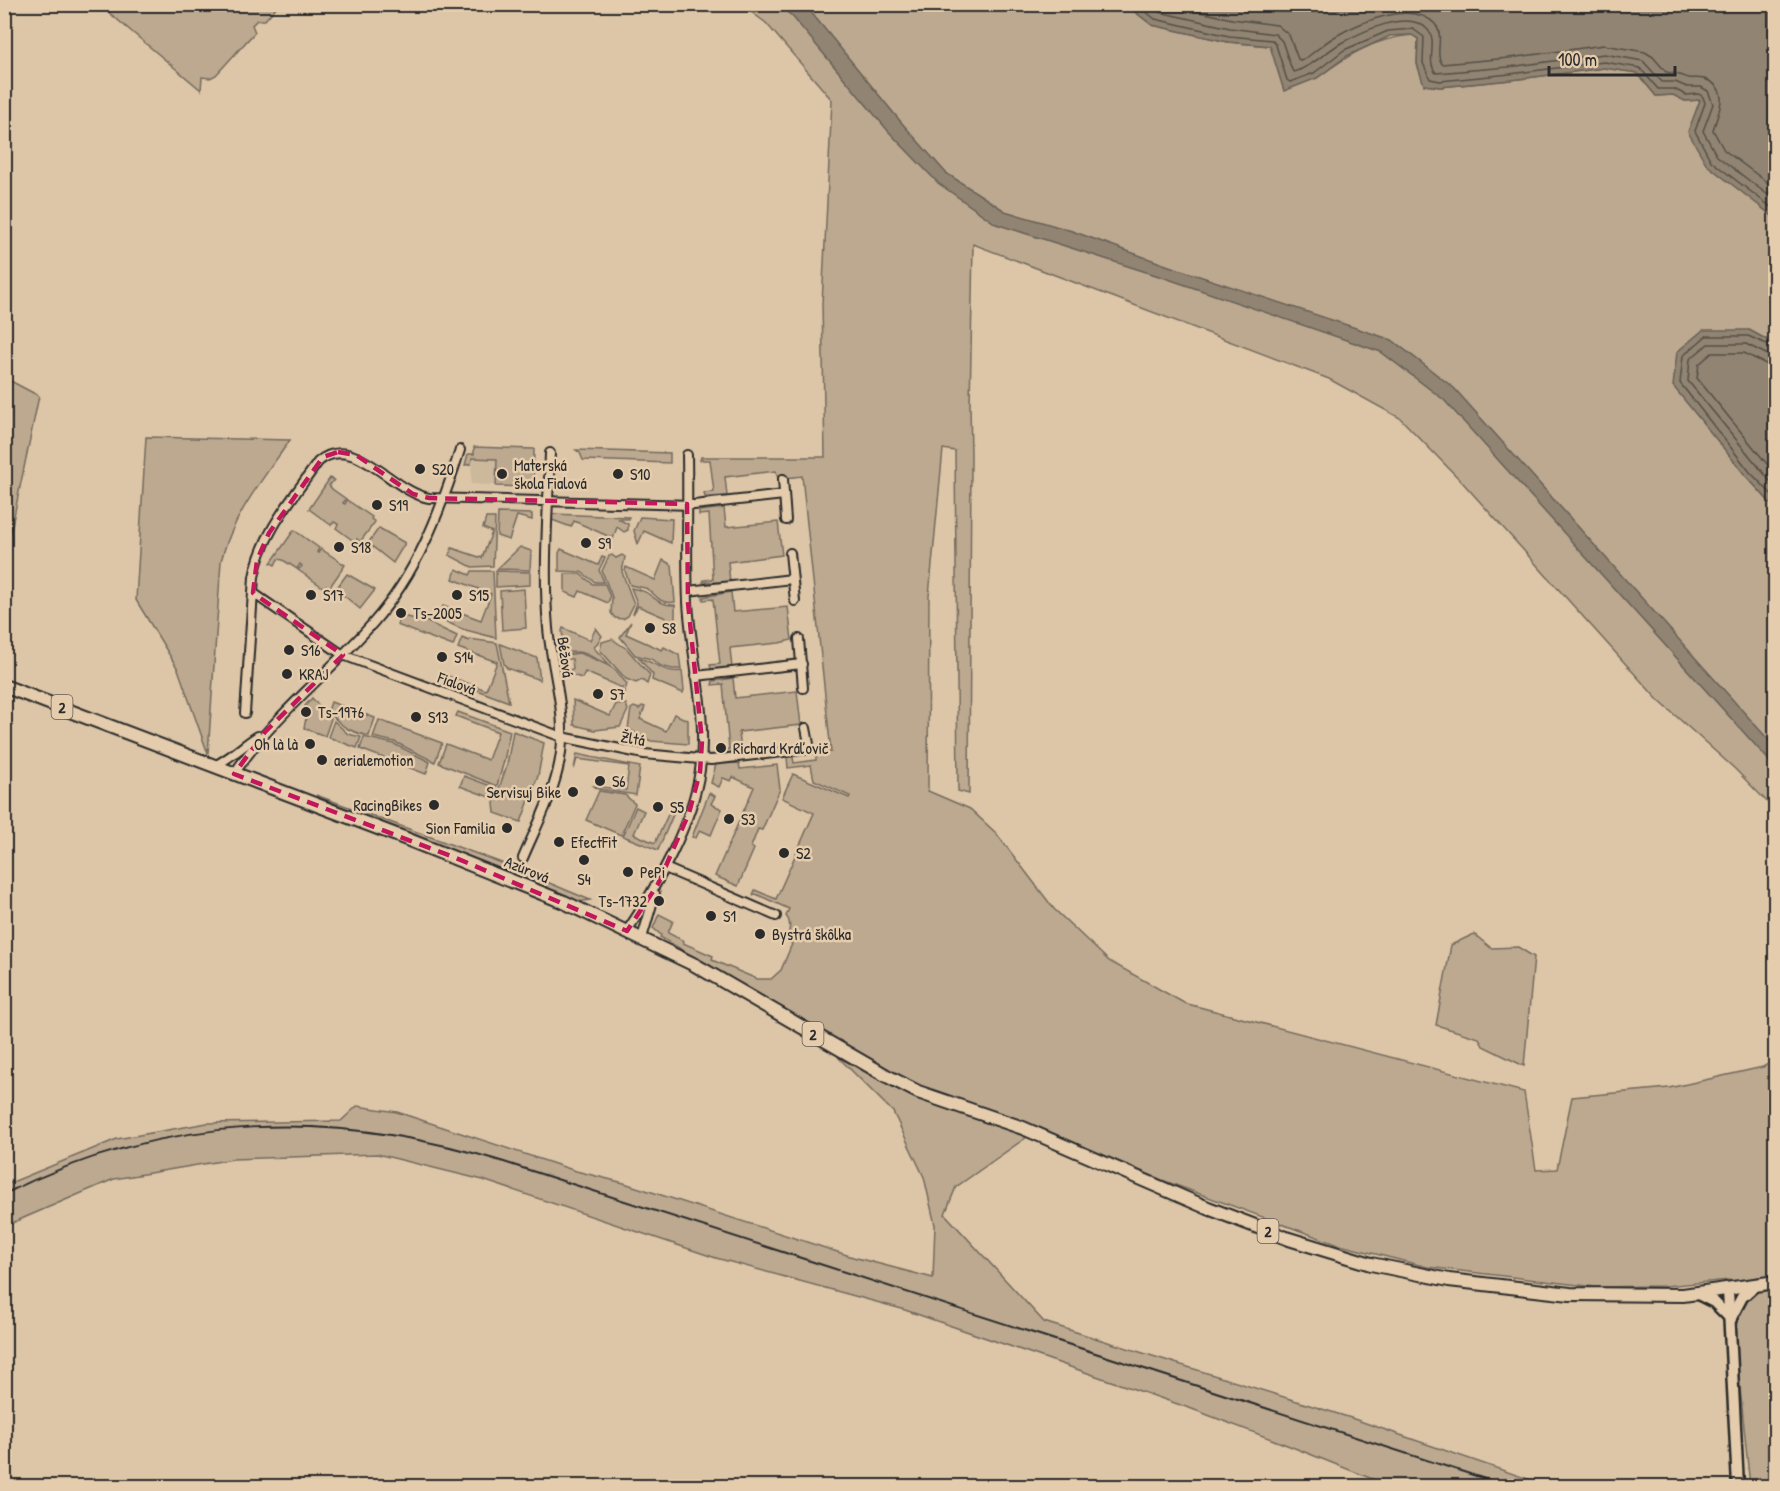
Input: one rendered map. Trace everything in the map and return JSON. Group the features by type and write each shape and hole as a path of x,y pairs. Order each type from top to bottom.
{"main road":[{"name":"Azúrová","path":"4,686 465,861 564,902 694,965 885,1075 934,1098 1023,1128 1246,1224 1334,1254 1449,1280 1548,1292 1620,1296 1698,1294"},
{"name":"2","path":"1698,1294 1776,1282"}],"street":[{"path":"234,774 265,732 343,655 374,621 406,579 424,547 444,499 460,450"},
{"path":"245,713 257,560 269,533 323,457 338,452 356,455 413,494 429,498 687,504 784,495"},
{"name":"Béžová","path":"523,858 553,786 558,769 562,737 548,629 546,595 550,453"},
{"path":"642,938 658,884 689,813 700,772 702,724 688,591 686,547 687,455"},
{"path":"783,479 786,520"},
{"path":"790,553 795,601"},
{"path":"688,591 792,579"},
{"name":"Fialová","path":"253,593 343,655 562,737"},
{"path":"799,639 803,688"},
{"path":"696,676 802,664"},
{"name":"Žltá","path":"562,737 644,754 711,760 810,749 806,728"},
{"path":"213,767 265,732"},
{"path":"665,868 776,916"},
{"path":"627,931 658,884"},
{"path":"1731,1319 1737,1304 1754,1286"},
{"path":"1728,1290 1738,1486"},
{"path":"1698,1294 1713,1302 1731,1319"}],"highlighted area":[{"path":"338,452 356,455 413,494 429,498 687,504 688,603 702,741 700,772 689,813 658,884 627,931 456,858 234,774 265,732 343,655 253,593 257,560 269,533 323,457"}],"shaded area":[{"path":"100,5 278,5 265,20 257,20 252,25 255,32 216,75 210,78 202,77 201,90"},
{"path":"742,5 1126,5 1152,25 1228,42 1270,46 1317,78 1339,62 1373,44 1412,35 1418,39 1417,64 1425,85 1440,87 1604,68 1637,73 1656,96 1673,95 1685,101 1700,100 1762,208 1775,218 1775,344 1749,330 1674,386 1746,476 1775,508 1775,810 1735,769 1658,700 1463,483 1400,418 1329,379 973,244 970,405 969,794 958,791 955,451 943,449 929,596 928,791 970,809 996,833 1054,909 1109,961 1184,1003 1524,1092 1536,1170 1557,1169 1572,1097 1669,1088 1763,1067 1775,1060 1775,1486 1750,1486 1729,1280 1664,1286 1596,1287 1427,1267 1336,1244 1162,1180 1041,1128 986,1108 919,1088 660,937 661,935 653,928 659,914 673,921 668,933 684,941 683,943 713,956 712,960 757,979 771,979 781,970 792,944 786,939 790,927 786,916 789,909 756,894 753,895 755,890 776,899 814,813 782,798 793,774 849,798 850,796 814,780 811,765 788,768 787,757 793,757 794,763 816,760 816,754 831,752 802,476 778,479 776,471 725,477 727,496 705,497 704,493 714,492 710,460 700,460 701,457 825,457 822,304 832,100 766,23"},
{"path":"5,378 39,396 5,559"},
{"path":"146,437 290,440 241,513 226,544 221,561 208,754 178,669 136,600"},
{"name":"Materská škola Fialová","path":"474,447 534,449 533,487 471,484"},
{"name":"Materská škola Fialová","path":"474,447 534,449 533,487 496,486 497,459 472,458 471,464 465,465 468,454 474,454"},
{"path":"576,450 670,453 670,463 583,460"},
{"path":"330,478 334,480 329,485 332,489 346,499 343,503 345,504 347,500 372,517 371,519 375,522 360,542 357,539 355,542 336,528 338,524 334,522 331,525 309,509"},
{"path":"724,508 726,527 778,522 782,555 728,562 730,582 703,582 713,579 709,514 699,515 699,511"},
{"path":"498,513 532,514 532,520 517,516 509,540 497,536"},
{"path":"552,514 629,517 629,519 618,519 628,524 628,530 624,532 617,527 610,548 607,550 610,537 574,521 571,527 552,520"},
{"path":"640,517 672,519 671,543 644,531 638,544 634,531"},
{"path":"486,518 495,518 493,566 472,567 449,555 452,548 482,558 492,532 483,528"},
{"path":"379,528 405,543 393,563 368,543"},
{"path":"294,530 319,548 318,553 321,549 345,565 329,588 326,585 324,588 298,570 302,566 300,564 297,569 283,560 278,559 275,565 271,563"},
{"path":"520,547 531,551 530,570 497,569"},
{"path":"561,549 598,565 602,557 605,558 599,570 604,582 595,582 581,572 559,571"},
{"path":"622,555 625,557 622,572 634,604 628,616 623,619 615,618 611,613 612,597 602,571 609,556 616,558"},
{"path":"663,560 672,565 675,602 665,602 645,588 630,585 625,571 626,567 655,580"},
{"path":"456,569 470,575 472,571 493,571 496,638 462,629 438,618 443,606 481,620 491,594 453,579"},
{"path":"496,571 530,572 530,585 496,587"},
{"path":"347,574 375,590 360,609 336,589"},
{"path":"565,574 580,574 593,584 605,584 610,597 608,603 580,591 577,597 565,592"},
{"path":"631,588 645,592 663,603 675,605 675,622 638,606 633,614 637,603"},
{"path":"524,589 526,628 502,630 500,591"},
{"path":"731,592 733,612 788,607 792,640 730,648 732,668 711,669 710,665 720,664 713,599 703,600 703,597"},
{"path":"400,616 423,620 457,636 453,646 397,625"},
{"path":"631,622 626,634 662,650 664,647 679,655 681,669 661,666 651,659 635,655 620,637"},
{"path":"563,628 590,640 596,628 602,636 594,648 609,664 585,653 565,653"},
{"path":"462,638 469,641 470,639 497,643 509,702 447,679 448,676 486,690 497,662 458,648"},
{"path":"612,639 627,649 650,675 647,684 642,680 636,683 626,679 600,650 602,642"},
{"path":"500,644 537,658 540,680 507,668"},
{"path":"579,653 618,672 627,684 622,700 617,700 622,688 585,672 582,678 568,674 567,670 573,669 572,659 566,659 565,655"},
{"path":"639,658 670,671 682,671 683,693 652,680 653,675"},
{"path":"733,678 735,698 797,691 801,725 739,732 741,752 720,753 719,750 729,749 723,684 712,685 713,681"},
{"path":"312,698 331,719 325,736 304,728 306,718 311,713 305,706"},
{"path":"573,700 610,716 616,704 626,704 628,710 620,727 595,730 574,725"},
{"path":"331,702 375,718 369,736 346,728 338,721 328,711"},
{"path":"642,706 645,707 640,719 666,731 674,714 688,720 688,744 651,741 628,729 631,709 634,707 639,709"},
{"path":"458,712 510,731 497,786 439,763 446,744 488,760 498,732 456,716"},
{"path":"379,720 442,743 435,762 395,742 373,737"},
{"path":"334,721 348,734 361,737 357,748 328,737"},
{"path":"513,731 544,743 538,776 521,822 495,813 494,803 507,765"},
{"path":"364,737 394,744 430,762 426,774 360,749"},
{"path":"577,754 640,767 636,795 598,789 594,786 626,790 629,766 577,759 574,769"},
{"path":"739,763 740,769 777,765 780,789 762,830 758,829 751,847 754,849 738,886 715,876 754,787 733,777 731,781 723,778 719,787 711,783 716,764"},
{"path":"464,776 496,788 492,798 460,786"},
{"path":"599,791 625,795 635,804 621,835 586,820"},
{"path":"709,793 715,796 711,804 722,809 711,835 700,830 696,838 692,837"},
{"path":"316,795 499,862 590,900 578,902 352,813"},
{"path":"636,807 644,811 634,834 655,843 671,808 675,810 658,850 623,836"},
{"path":"1474,934 1491,948 1518,947 1534,957 1524,1066 1483,1046 1479,1038 1436,1025 1451,945"},
{"path":"838,1057 910,1096 1027,1137 956,1187 945,1214 1044,1322 1351,1418 1548,1486 1390,1486 1192,1409 902,1309 716,1258 483,1180 377,1154 233,1159 114,1179 5,1226 5,1185 117,1139 207,1123 341,1121 357,1106 397,1112 576,1171 624,1183 853,1257 933,1278 935,1225 924,1177 893,1112"}],"water":[{"path":"777,5 806,6 946,173 1005,211 1072,231 1169,266 1392,340 1454,388 1775,747 1775,767 1444,400 1381,352 1165,278 996,224 938,183 889,132 792,16"},
{"path":"1126,5 1775,5 1775,218 1707,165 1688,132 1700,100 1685,101 1673,95 1656,96 1637,73 1604,68 1440,87 1424,85 1417,64 1418,39 1412,35 1390,36 1347,56 1317,78 1284,91 1270,46 1228,42 1152,25"},
{"path":"1703,330 1749,330 1775,344 1775,508 1673,386 1677,352"}],"railway":[{"path":"4,1194 65,1167 127,1147 189,1134 251,1127 314,1127 377,1133 440,1145 504,1162 1507,1486"}],"place":[{"name":"S20","path":"420,469"},
{"name":"Materská škola Fialová","path":"502,474"},
{"name":"S10","path":"618,474"},
{"name":"S19","path":"377,505"},
{"name":"S9","path":"586,543"},
{"name":"S18","path":"339,547"},
{"name":"S17","path":"311,595"},
{"name":"S15","path":"457,595"},
{"name":"Ts-2005","path":"401,613"},
{"name":"S8","path":"650,628"},
{"name":"S16","path":"289,650"},
{"name":"S14","path":"442,657"},
{"name":"KRAJ","path":"287,674"},
{"name":"S7","path":"598,694"},
{"name":"Ts-1976","path":"306,712"},
{"name":"S13","path":"416,717"},
{"name":"Oh là là","path":"310,744"},
{"name":"Richard Kráľovič","path":"721,748"},
{"name":"aerialemotion","path":"322,760"},
{"name":"S6","path":"600,781"},
{"name":"Servisuj Bike","path":"573,792"},
{"name":"RacingBikes","path":"434,805"},
{"name":"S5","path":"658,807"},
{"name":"S3","path":"729,819"},
{"name":"Sion Familia","path":"507,828"},
{"name":"EfectFit","path":"559,842"},
{"name":"S2","path":"784,853"},
{"name":"S4","path":"584,860"},
{"name":"PePi","path":"628,872"},
{"name":"Ts-1732","path":"659,901"},
{"name":"S1","path":"711,916"},
{"name":"Bystrá škôlka","path":"760,934"}]}
